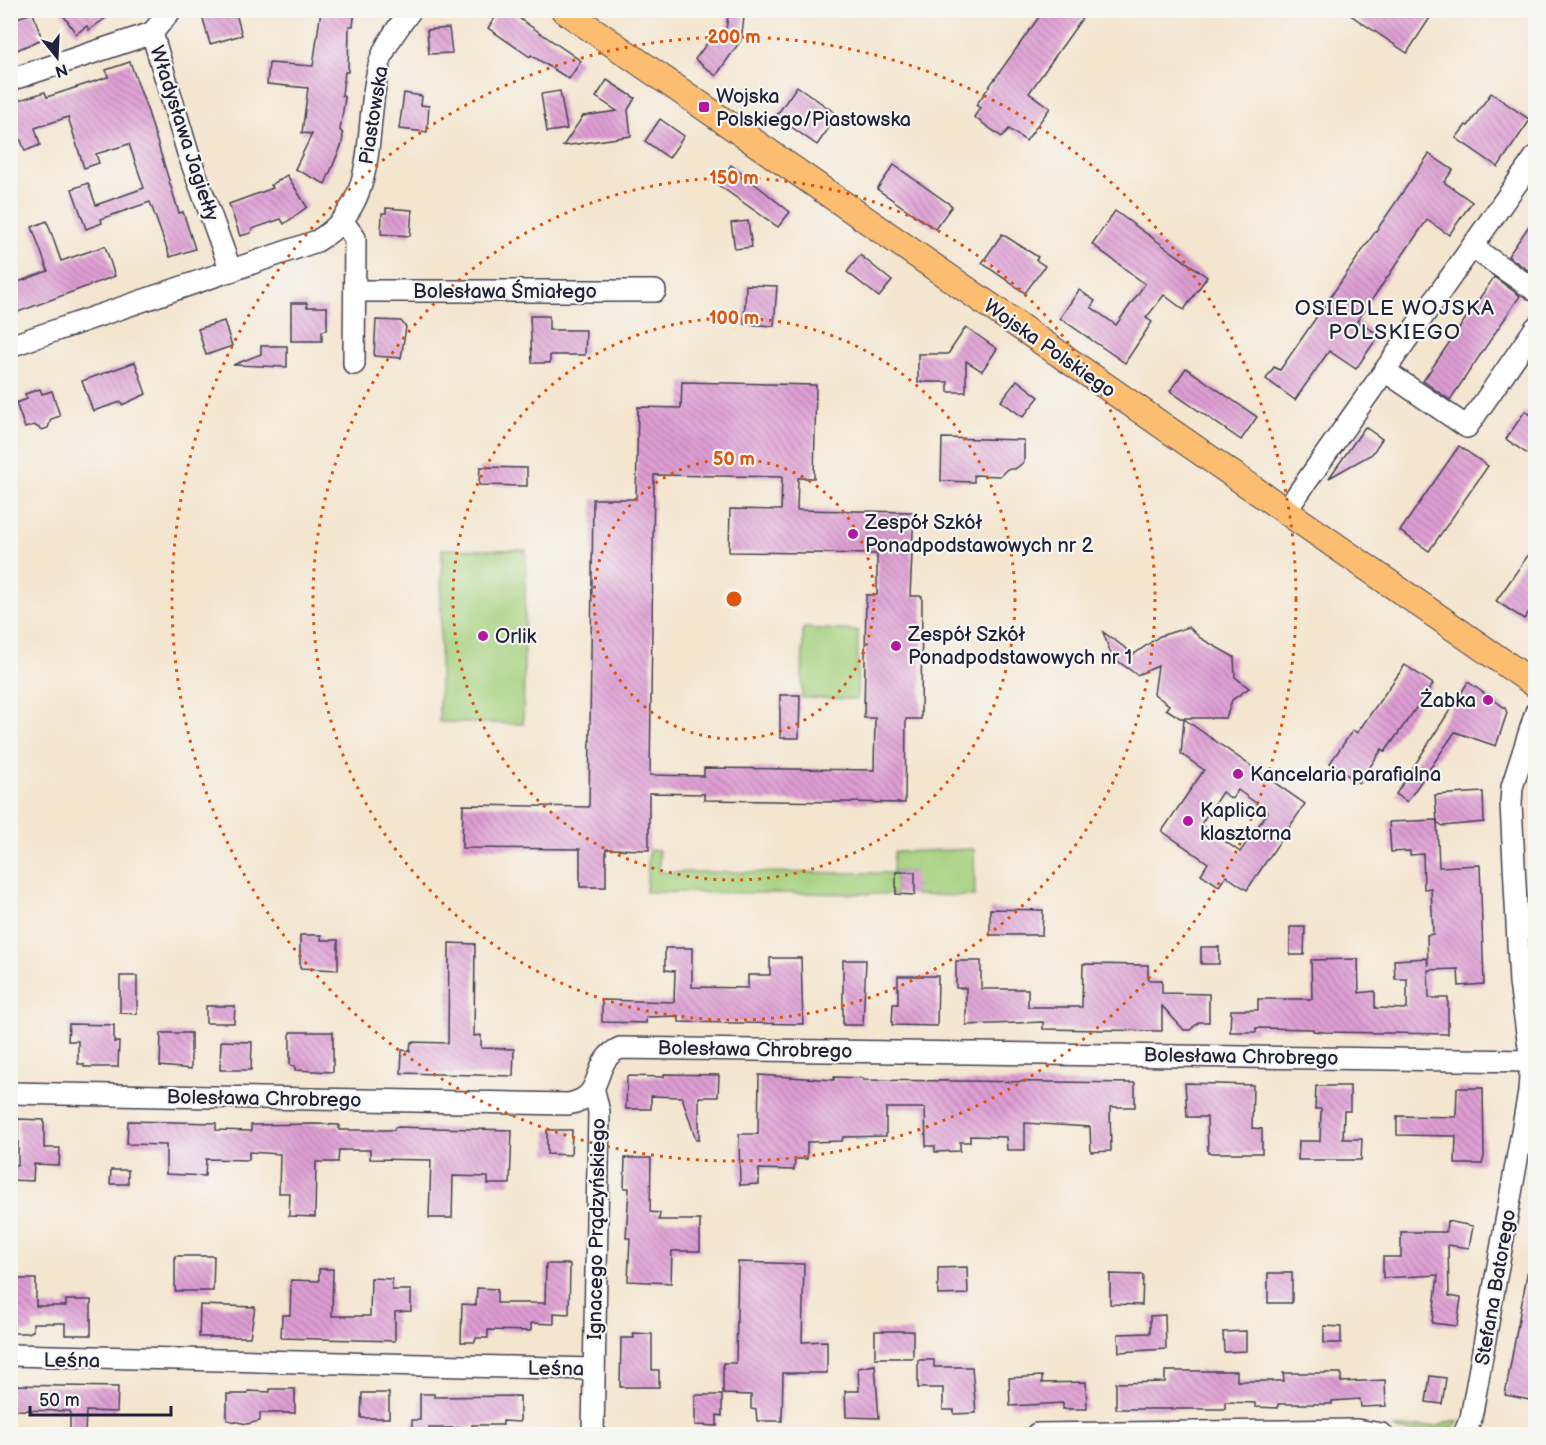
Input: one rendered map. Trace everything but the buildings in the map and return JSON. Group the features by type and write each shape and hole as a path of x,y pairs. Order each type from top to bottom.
{"main road":[{"name":"Wojska Polskiego","path":"564,10 1536,686"}],"street":[{"path":"152,33 171,10"},
{"name":"Piastowska","path":"231,271 317,241 343,222 357,200 363,177 380,61 411,10"},
{"name":"Władysława Jagiełły","path":"10,80 152,33 188,153 231,271"},
{"path":"1286,512 1536,156"},
{"path":"343,222 356,238 354,364"},
{"path":"1472,247 1536,291"},
{"path":"10,346 231,271"},
{"name":"Bolesława Śmiałego","path":"355,291 654,291"},
{"path":"1385,371 1467,427 1536,327"},
{"name":"Stefana Batorego","path":"1464,1434 1471,1418 1518,1159 1531,1061 1520,983 1511,804 1512,787 1536,712"},
{"name":"Bolesława Chrobrego","path":"10,1093 568,1104 579,1102 594,1091 606,1058 620,1048 1531,1061"},
{"name":"Ignacego Prądzyńskiego","path":"593,1434 588,1369 599,1113 594,1091"},
{"name":"Leśna","path":"10,1357 588,1369"},
{"path":"1037,1434 1357,1430 1382,1434"}],"green space":[{"name":"Orlik","path":"442,549 526,550 523,724 439,722"},
{"path":"803,628 858,631 857,699 802,698"},
{"path":"974,849 975,896 915,895 914,872 896,872 896,894 646,892 649,850 659,850 659,872 893,873 894,852"},
{"path":"1459,1421 1443,1433 1433,1434 1393,1428 1438,1426"}],"place":[{"name":"Wojska Polskiego/Piastowska","path":"704,107"},
{"name":"Zespół Szkół Ponadpodstawowych nr 2","path":"853,534"},
{"name":"Orlik","path":"483,636"},
{"name":"Zespół Szkół Ponadpodstawowych nr 1","path":"896,646"},
{"name":"Żabka","path":"1488,700"},
{"name":"Kancelaria parafialna","path":"1238,774"},
{"name":"Kaplica klasztorna","path":"1188,821"}],"district":[{"name":"OSIEDLE WOJSKA POLSKIEGO","path":"1395,320"}]}
